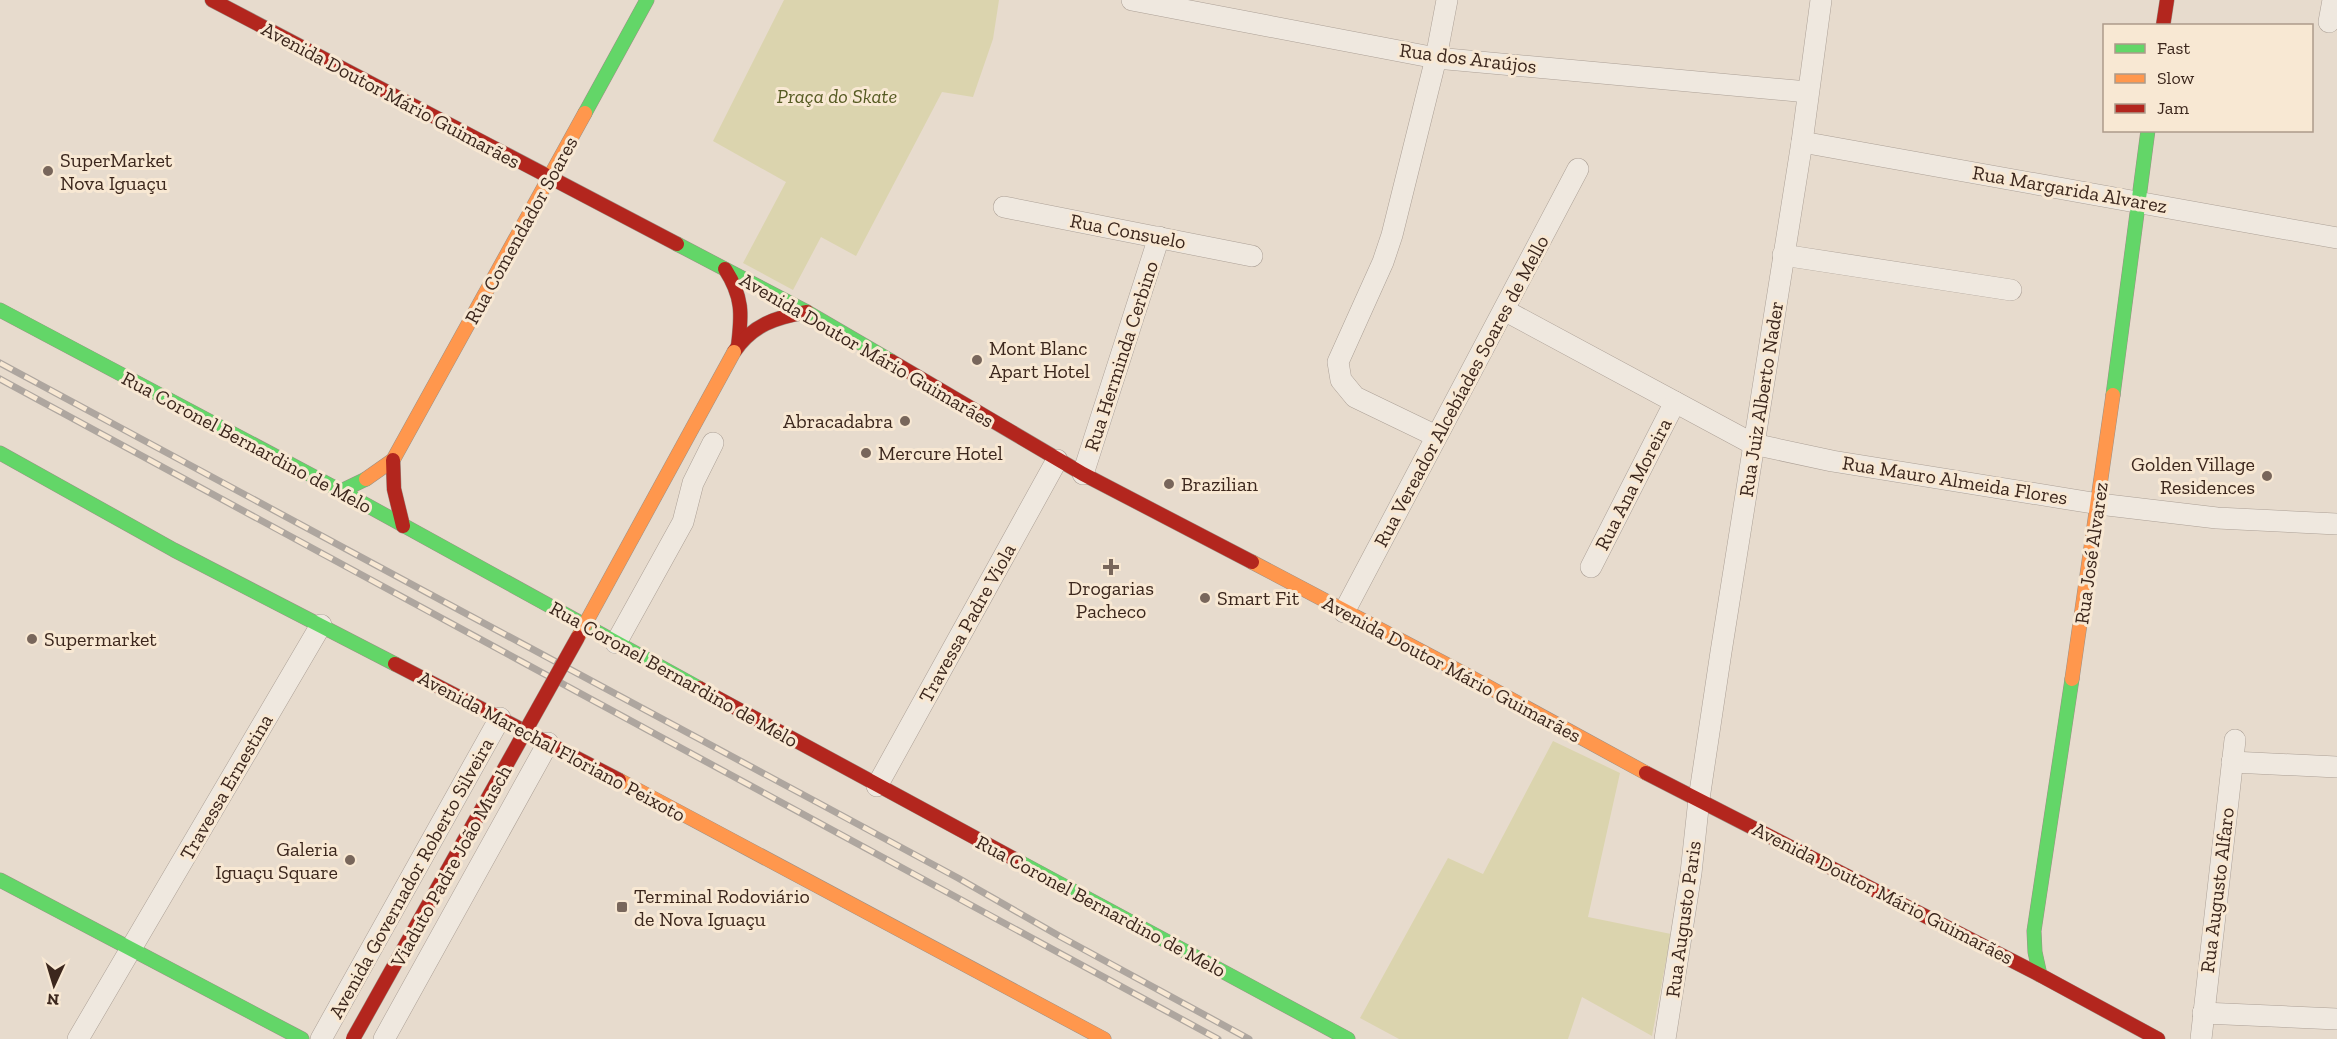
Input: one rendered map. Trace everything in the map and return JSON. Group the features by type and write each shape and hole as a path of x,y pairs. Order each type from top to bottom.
{"main road":[{"name":"Avenida Doutor Mário Guimarães","path":"212,0 807,312 1083,474 1473,678 1663,782 2040,975 2158,1039"},
{"name":"Rua Comendador Soares","path":"341,491 370,478 393,460 647,0"},
{"path":"2163,24 2167,0"},
{"name":"Rua José Alvarez","path":"2040,975 2035,952 2034,931 2099,504 2148,132"},
{"name":"Viaduto Padre João Musch","path":"725,269 741,300 742,314 736,349"},
{"name":"Rua Coronel Bernardino de Melo","path":"0,310 341,491 877,786 1348,1039"},
{"name":"Viaduto Padre João Musch","path":"353,1039 533,719 736,349 753,329 766,321 807,312"},
{"name":"Avenida Marechal Floriano Peixoto","path":"0,453 174,550 923,940 1104,1039"},
{"path":"393,460 394,489 403,526"},
{"path":"0,880 302,1039"},
{"path":"1989,949 2017,943 2034,931"}],"street":[{"name":"Rua dos Araújos","path":"1132,0 1436,58 1808,92"},
{"path":"1436,436 1355,397 1341,380 1338,362 1383,262 1392,236 1436,58 1447,0"},
{"name":"Rua Juiz Alberto Nader","path":"1699,799 1802,142 1821,0"},
{"path":"2328,22 2333,0"},
{"name":"Rua Margarida Alvarez","path":"1802,142 2337,238"},
{"name":"Rua Vereador Alcebíades Soares de Mello","path":"1344,612 1578,169"},
{"name":"Rua Consuelo","path":"1004,207 1252,256"},
{"name":"Rua Herminda Cerbino","path":"1083,474 1159,237"},
{"path":"1784,255 2011,290"},
{"name":"Rua Mauro Almeida Flores","path":"1504,310 1753,444 1832,461 2099,504 2217,518 2337,524"},
{"name":"Rua Ana Moreira","path":"1591,567 1675,402"},
{"path":"616,643 683,522 693,483 713,443"},
{"name":"Travessa Padre Viola","path":"877,786 1057,460"},
{"name":"Travessa Ernestina","path":"78,1039 321,625"},
{"name":"Avenida Governador Roberto Silveira","path":"321,1039 500,718"},
{"name":"Rua Augusto Alfaro","path":"2200,1039 2235,740"},
{"path":"384,1039 548,743"},
{"path":"2232,762 2337,767"},
{"name":"Rua Augusto Paris","path":"1665,1039 1691,873 1699,799"},
{"path":"2203,1013 2337,1019"}],"green space":[{"name":"Praça do Skate","path":"784,0 999,0 993,39 973,97 942,92 856,256 821,237 793,290 743,263 786,182 713,141"},
{"path":"1553,741 1620,773 1588,917 1671,934 1652,1036 1582,997 1568,1039 1399,1039 1360,1018 1448,858 1483,874"}],"railway":[{"path":"0,363 958,878 1249,1039"},
{"path":"0,379 1218,1039"}],"traffic: fast":[{"path":"585,113 647,0"},
{"path":"2113,395 2148,132"},
{"path":"677,244 807,312 891,361"},
{"path":"0,310 341,491 366,479"},
{"path":"0,453 174,550 395,664"},
{"path":"341,491 699,688"},
{"path":"2040,975 2035,952 2034,931 2072,679"},
{"path":"1016,860 1348,1039"},
{"path":"0,880 302,1039"}],"traffic: slow":[{"path":"366,479 393,460 585,113"},
{"path":"578,637 734,352"},
{"path":"2072,679 2113,395"},
{"path":"1252,562 1646,773"},
{"path":"619,780 1104,1039"}],"traffic: jam":[{"path":"212,0 677,244"},
{"path":"2163,24 2167,0"},
{"path":"725,269 735,288 740,306 738,346"},
{"path":"734,352 749,335 766,324 807,312"},
{"path":"891,361 1083,474 1252,562"},
{"path":"393,460 394,489 403,526"},
{"path":"353,1039 578,637"},
{"path":"395,664 619,780"},
{"path":"699,688 1016,860"},
{"path":"1646,773 2040,975 2158,1039"}],"place":[{"name":"SuperMarket Nova Iguaçu","path":"48,171"},
{"name":"Mont Blanc Apart Hotel","path":"977,360"},
{"name":"Abracadabra","path":"905,421"},
{"name":"Mercure Hotel","path":"866,453"},
{"name":"Golden Village Residences","path":"2267,476"},
{"name":"Brazilian","path":"1169,484"},
{"name":"Drogarias Pacheco","path":"1111,567"},
{"name":"Smart Fit","path":"1205,598"},
{"name":"Supermarket","path":"32,639"},
{"name":"Galeria Iguaçu Square","path":"350,860"},
{"name":"Terminal Rodoviário de Nova Iguaçu","path":"622,907"}]}
